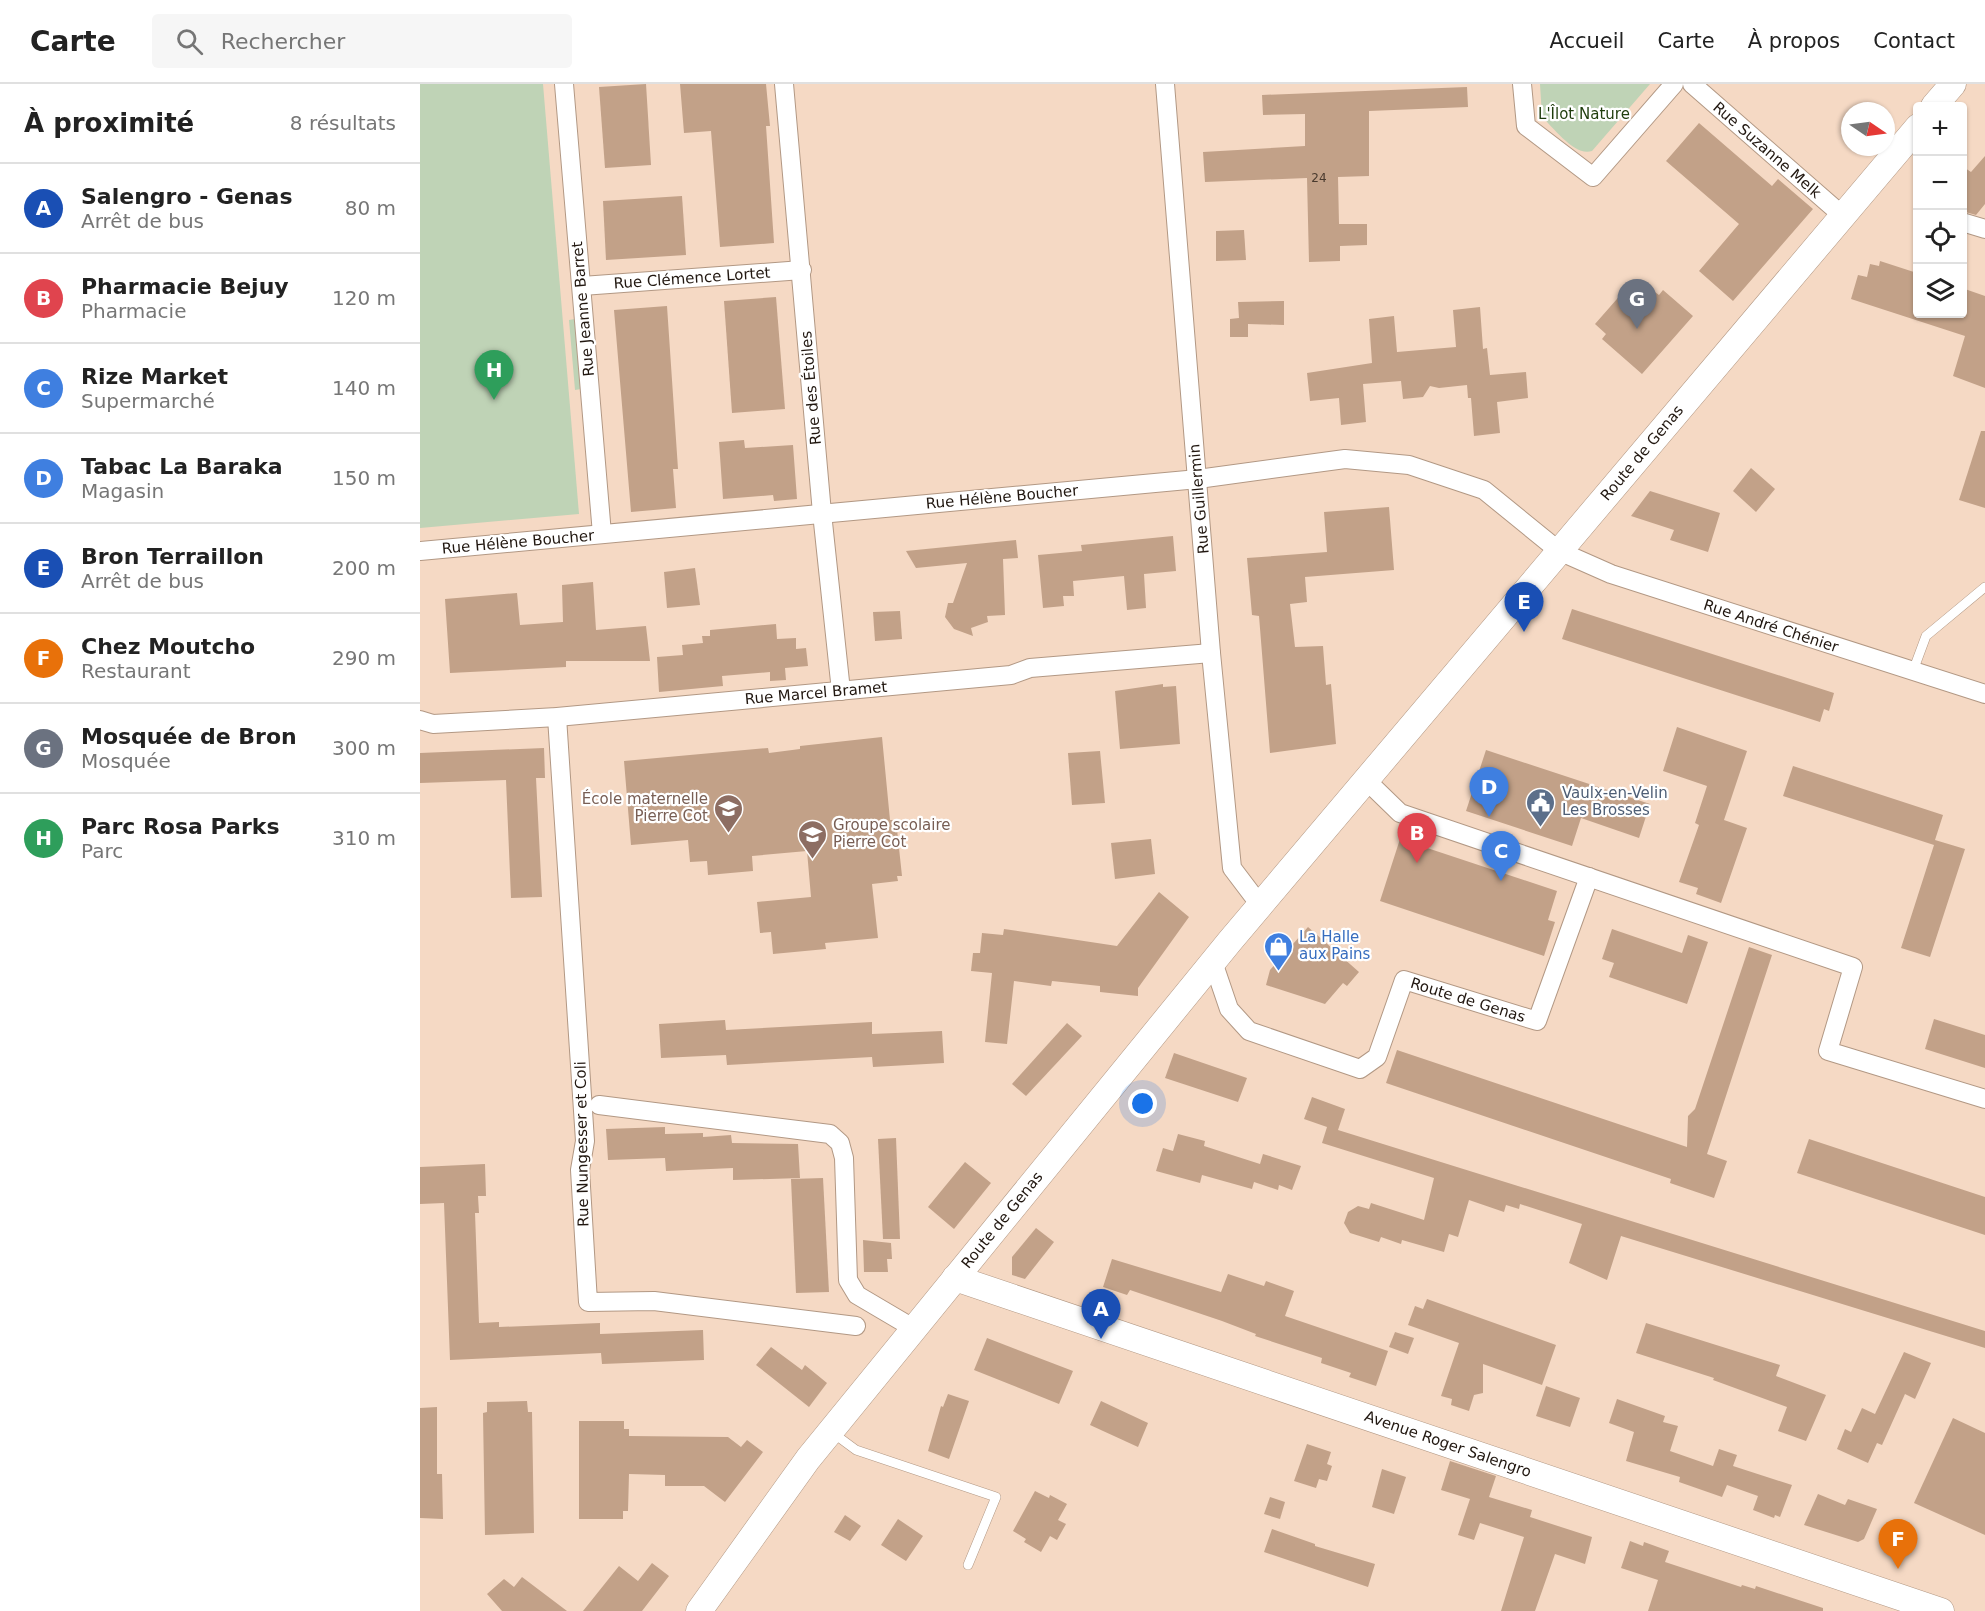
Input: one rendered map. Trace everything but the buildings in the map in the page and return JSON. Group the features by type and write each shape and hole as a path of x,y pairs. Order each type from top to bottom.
{"main road":[{"path":"1937,102 1953,84"},
{"name":"Route de Genas","path":"699,1611 794,1480 913,1328 1213,962 1913,131"},
{"name":"Avenue Roger Salengro","path":"956,1278 1941,1611"},
{"name":"Route de Genas","path":"681,1611 700,1586 794,1480"}],"street":[{"name":"Rue Jeanne Barret","path":"564,84 603,534"},
{"name":"Rue des Étoiles","path":"784,84 822,513 841,691"},
{"name":"Rue Guillermin","path":"1165,84 1211,653 1232,868 1260,905"},
{"path":"1522,84 1526,126 1593,177 1674,84"},
{"name":"Rue Suzanne Melk","path":"1692,84 1843,216"},
{"path":"1967,224 1985,229"},
{"name":"Rue Clémence Lortet","path":"582,286 802,270"},
{"name":"Rue Hélène Boucher","path":"420,551 1198,479 1345,459 1409,465 1484,490 1559,551"},
{"name":"Rue André Chénier","path":"1559,551 1611,574 1985,694"},
{"name":"Rue Marcel Bramet","path":"420,720 433,724 556,717 1011,675 1030,668 1211,653"},
{"name":"Rue Nungesser et Coli","path":"556,717 585,1141 580,1170 588,1302 654,1301 856,1326"},
{"path":"1366,780 1400,813 1853,967 1828,1051 1985,1099"},
{"name":"Route de Genas","path":"1213,962 1229,1009 1249,1031 1360,1069 1377,1057 1404,980 1538,1021 1589,877"},
{"name":"Rue Nungesser et Coli","path":"599,1105 830,1134 840,1143 844,1158 848,1280 857,1295 913,1328"},
{"path":"688,1611 700,1586"}],"lane":[{"path":"1913,671 1926,636 1985,587"},
{"path":"832,1431 856,1450 996,1497 968,1565"}],"green space":[{"path":"420,84 543,84 579,514 420,528"},
{"name":"L'Îlot Nature","path":"1540,84 1650,84 1592,151 1585,152 1572,146 1542,117"},
{"path":"575,319 581,389 575,390 569,320"}],"place":[{"name":"Mosquée de Bron","path":"1637,329"},
{"name":"Parc Rosa Parks","path":"494,400"},
{"name":"Bron Terraillon","path":"1524,632"},
{"name":"Tabac La Baraka","path":"1489,817"},
{"name":"Vaulx-en-Velin Les Brosses","path":"1541,828"},
{"name":"École maternelle Pierre Cot","path":"729,834"},
{"name":"Groupe scolaire Pierre Cot","path":"812,860"},
{"name":"Pharmacie Bejuy","path":"1417,863"},
{"name":"Rize Market","path":"1501,881"},
{"name":"La Halle aux Pains","path":"1278,972"},
{"name":"Salengro - Genas","path":"1101,1339"},
{"name":"Chez Moutcho","path":"1898,1569"}]}
